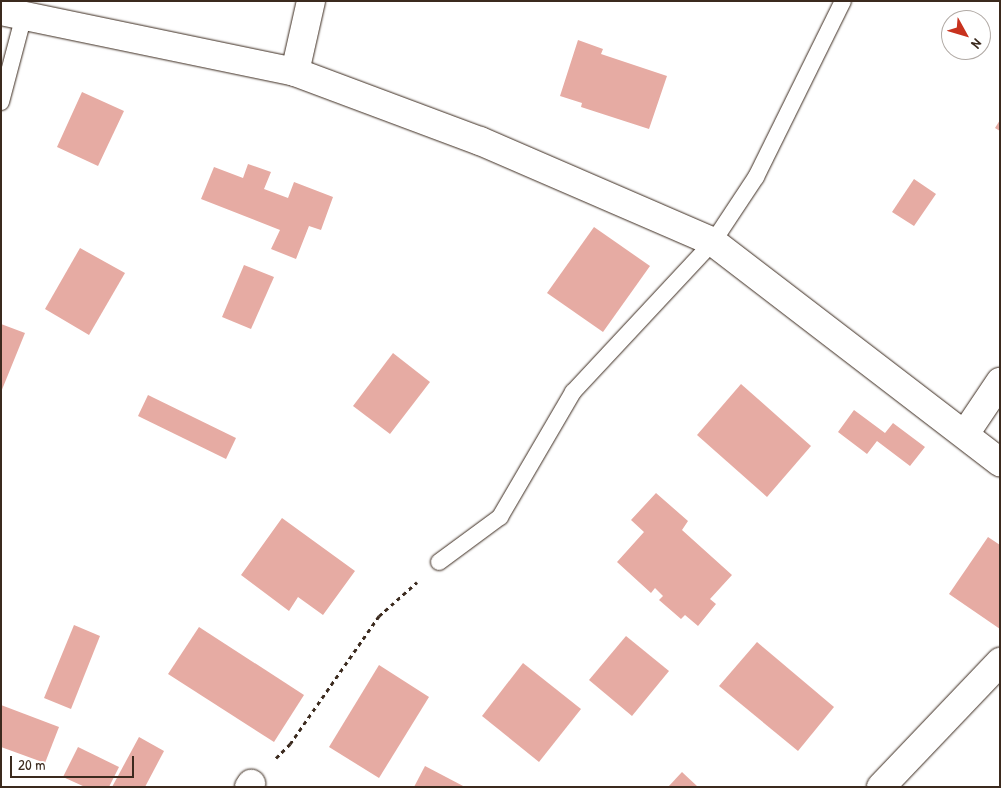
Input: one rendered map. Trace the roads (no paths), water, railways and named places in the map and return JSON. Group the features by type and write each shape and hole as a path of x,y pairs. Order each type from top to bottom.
{"street":[{"path":"295,72 311,1"},
{"path":"12,13 295,72 480,141 713,242 1000,462"},
{"path":"965,434 1000,382"},
{"path":"881,787 1000,662"}],"lane":[{"path":"440,562 500,517 573,392 713,242 756,177 842,1"},
{"path":"1,102 12,13"}]}
